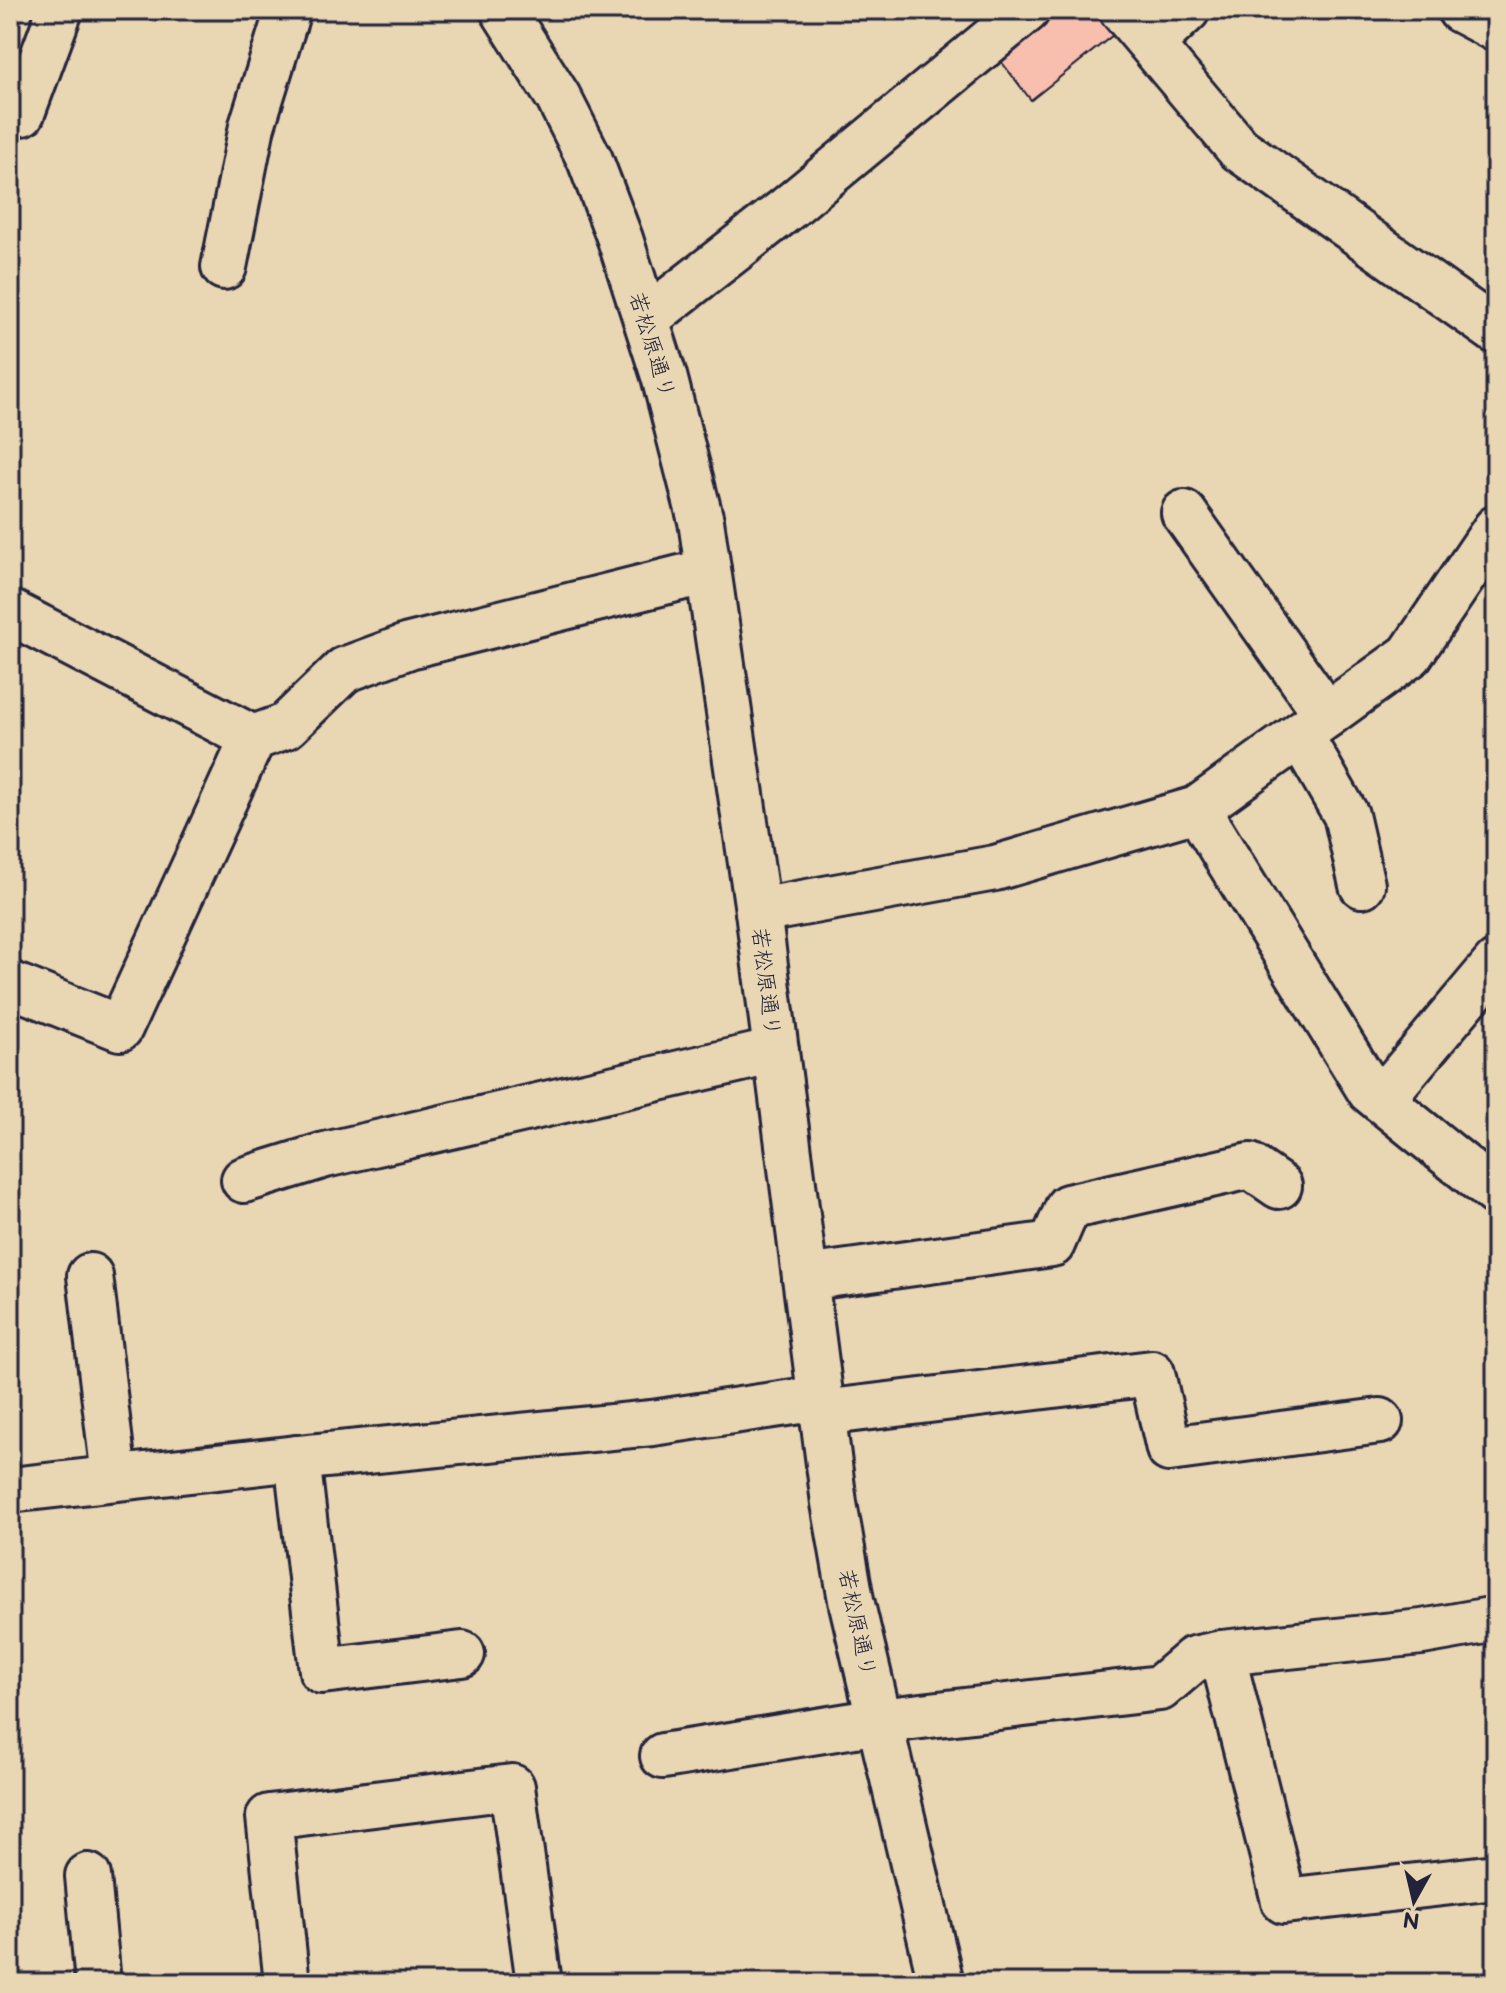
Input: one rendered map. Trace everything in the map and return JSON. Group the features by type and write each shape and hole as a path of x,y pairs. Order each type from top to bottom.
{"street":[{"path":"22,113 60,10"},
{"path":"224,267 252,126 288,10"},
{"name":"若松原通り","path":"503,10 558,97 590,160 620,239 664,376 701,521 758,911 822,1405 849,1587 941,1983"},
{"path":"646,319 788,208 1027,10"},
{"path":"1122,10 1239,149 1496,331"},
{"path":"1152,43 1187,10"},
{"path":"1460,10 1496,29"},
{"path":"1184,513 1313,725 1346,815 1362,885"},
{"path":"758,911 995,868 1197,809 1410,655 1496,528"},
{"path":"10,984 120,1028 253,738 286,726 344,670 409,646 708,571"},
{"path":"10,612 253,738"},
{"path":"1197,809 1370,1091 1496,1193"},
{"path":"1381,1100 1496,963"},
{"path":"244,1180 325,1155 776,1051"},
{"path":"805,1278 1052,1244 1068,1207 1250,1166 1279,1186"},
{"path":"90,1276 114,1477"},
{"path":"10,1490 297,1458 1152,1373 1169,1449 1380,1421"},
{"path":"297,1458 322,1671 462,1654"},
{"path":"663,1756 879,1721 1160,1688 1194,1659 1222,1653 1422,1632 1496,1619"},
{"path":"1222,1653 1284,1901 1496,1877"},
{"path":"287,1983 269,1817 512,1787 539,1983"},
{"path":"88,1876 98,1983"}],"building":[{"path":"1062,10 1101,10 1118,31 1031,100 1000,60"}]}
